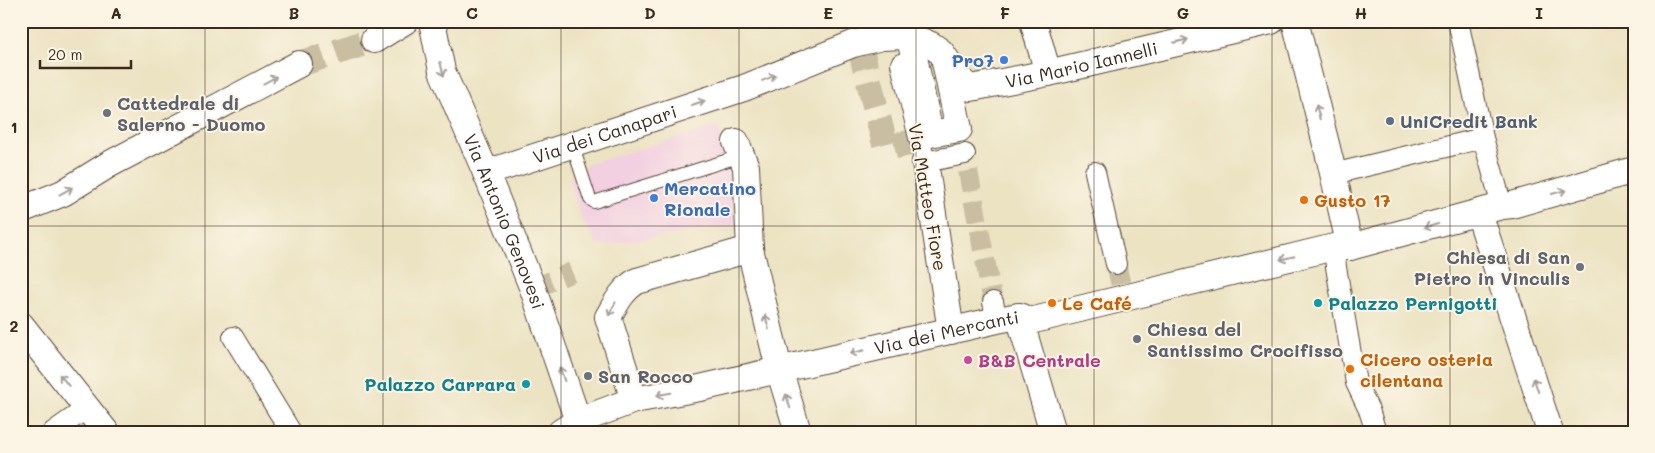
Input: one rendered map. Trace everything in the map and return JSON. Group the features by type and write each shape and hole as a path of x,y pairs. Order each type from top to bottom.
{"street":[{"path":"374,40 405,21"},
{"name":"Via Antonio Genovesi","path":"432,21 442,72 486,173 533,289 570,426"},
{"path":"1033,21 1048,73"},
{"name":"Via Mario Iannelli","path":"944,55 966,86 971,88 1048,73 1271,21"},
{"path":"1295,21 1332,167 1342,247 1336,267 1356,383 1369,410 1376,432"},
{"path":"1458,21 1498,208 1550,432"},
{"name":"Via dei Canapari","path":"486,173 744,88 853,44 894,36 910,38 931,45 944,55"},
{"path":"910,38 930,134 958,129 944,55"},
{"path":"21,210 63,193 108,165 299,64"},
{"name":"Via Matteo Fiore","path":"901,64 925,162 951,331"},
{"path":"1332,167 1483,138"},
{"path":"739,149 746,167 750,249 779,369 798,432"},
{"path":"925,162 966,158"},
{"name":"Via dei Mercanti","path":"570,426 634,400 700,388 951,331 1003,313 1030,321 1498,208 1634,170"},
{"path":"1095,172 1116,264"},
{"path":"634,400 608,317 617,300 629,285 637,280 750,249"},
{"path":"1003,313 1053,432"},
{"path":"21,325 106,432"},
{"path":"232,337 291,432"},
{"path":"53,432 87,408"}],"lane":[{"path":"572,144 590,199 594,202 739,149"}],"shaded area":[{"name":"Mercatino Rionale","path":"720,125 722,144 730,172 736,225 598,246 581,218 569,179 589,164"}],"tunnel":[{"path":"299,64 374,40"},
{"path":"859,43 886,148 920,141"},
{"path":"968,171 993,302"},
{"path":"1116,264 1124,298"},
{"path":"533,289 572,272"}],"place":[{"name":"Pro7","path":"1004,60"},
{"name":"Cattedrale di Salerno - Duomo","path":"107,113"},
{"name":"UniCredit Bank","path":"1390,121"},
{"name":"Mercatino Rionale","path":"654,198"},
{"name":"Gusto 17","path":"1304,200"},
{"name":"Chiesa di San Pietro in Vinculis","path":"1580,267"},
{"name":"Le Café","path":"1052,303"},
{"name":"Palazzo Pernigotti","path":"1318,303"},
{"name":"Chiesa del Santissimo Crocifisso","path":"1137,339"},
{"name":"B&B Centrale","path":"968,360"},
{"name":"Cicero osteria cilentana","path":"1350,369"},
{"name":"San Rocco","path":"588,376"},
{"name":"Palazzo Carrara","path":"526,384"}]}
